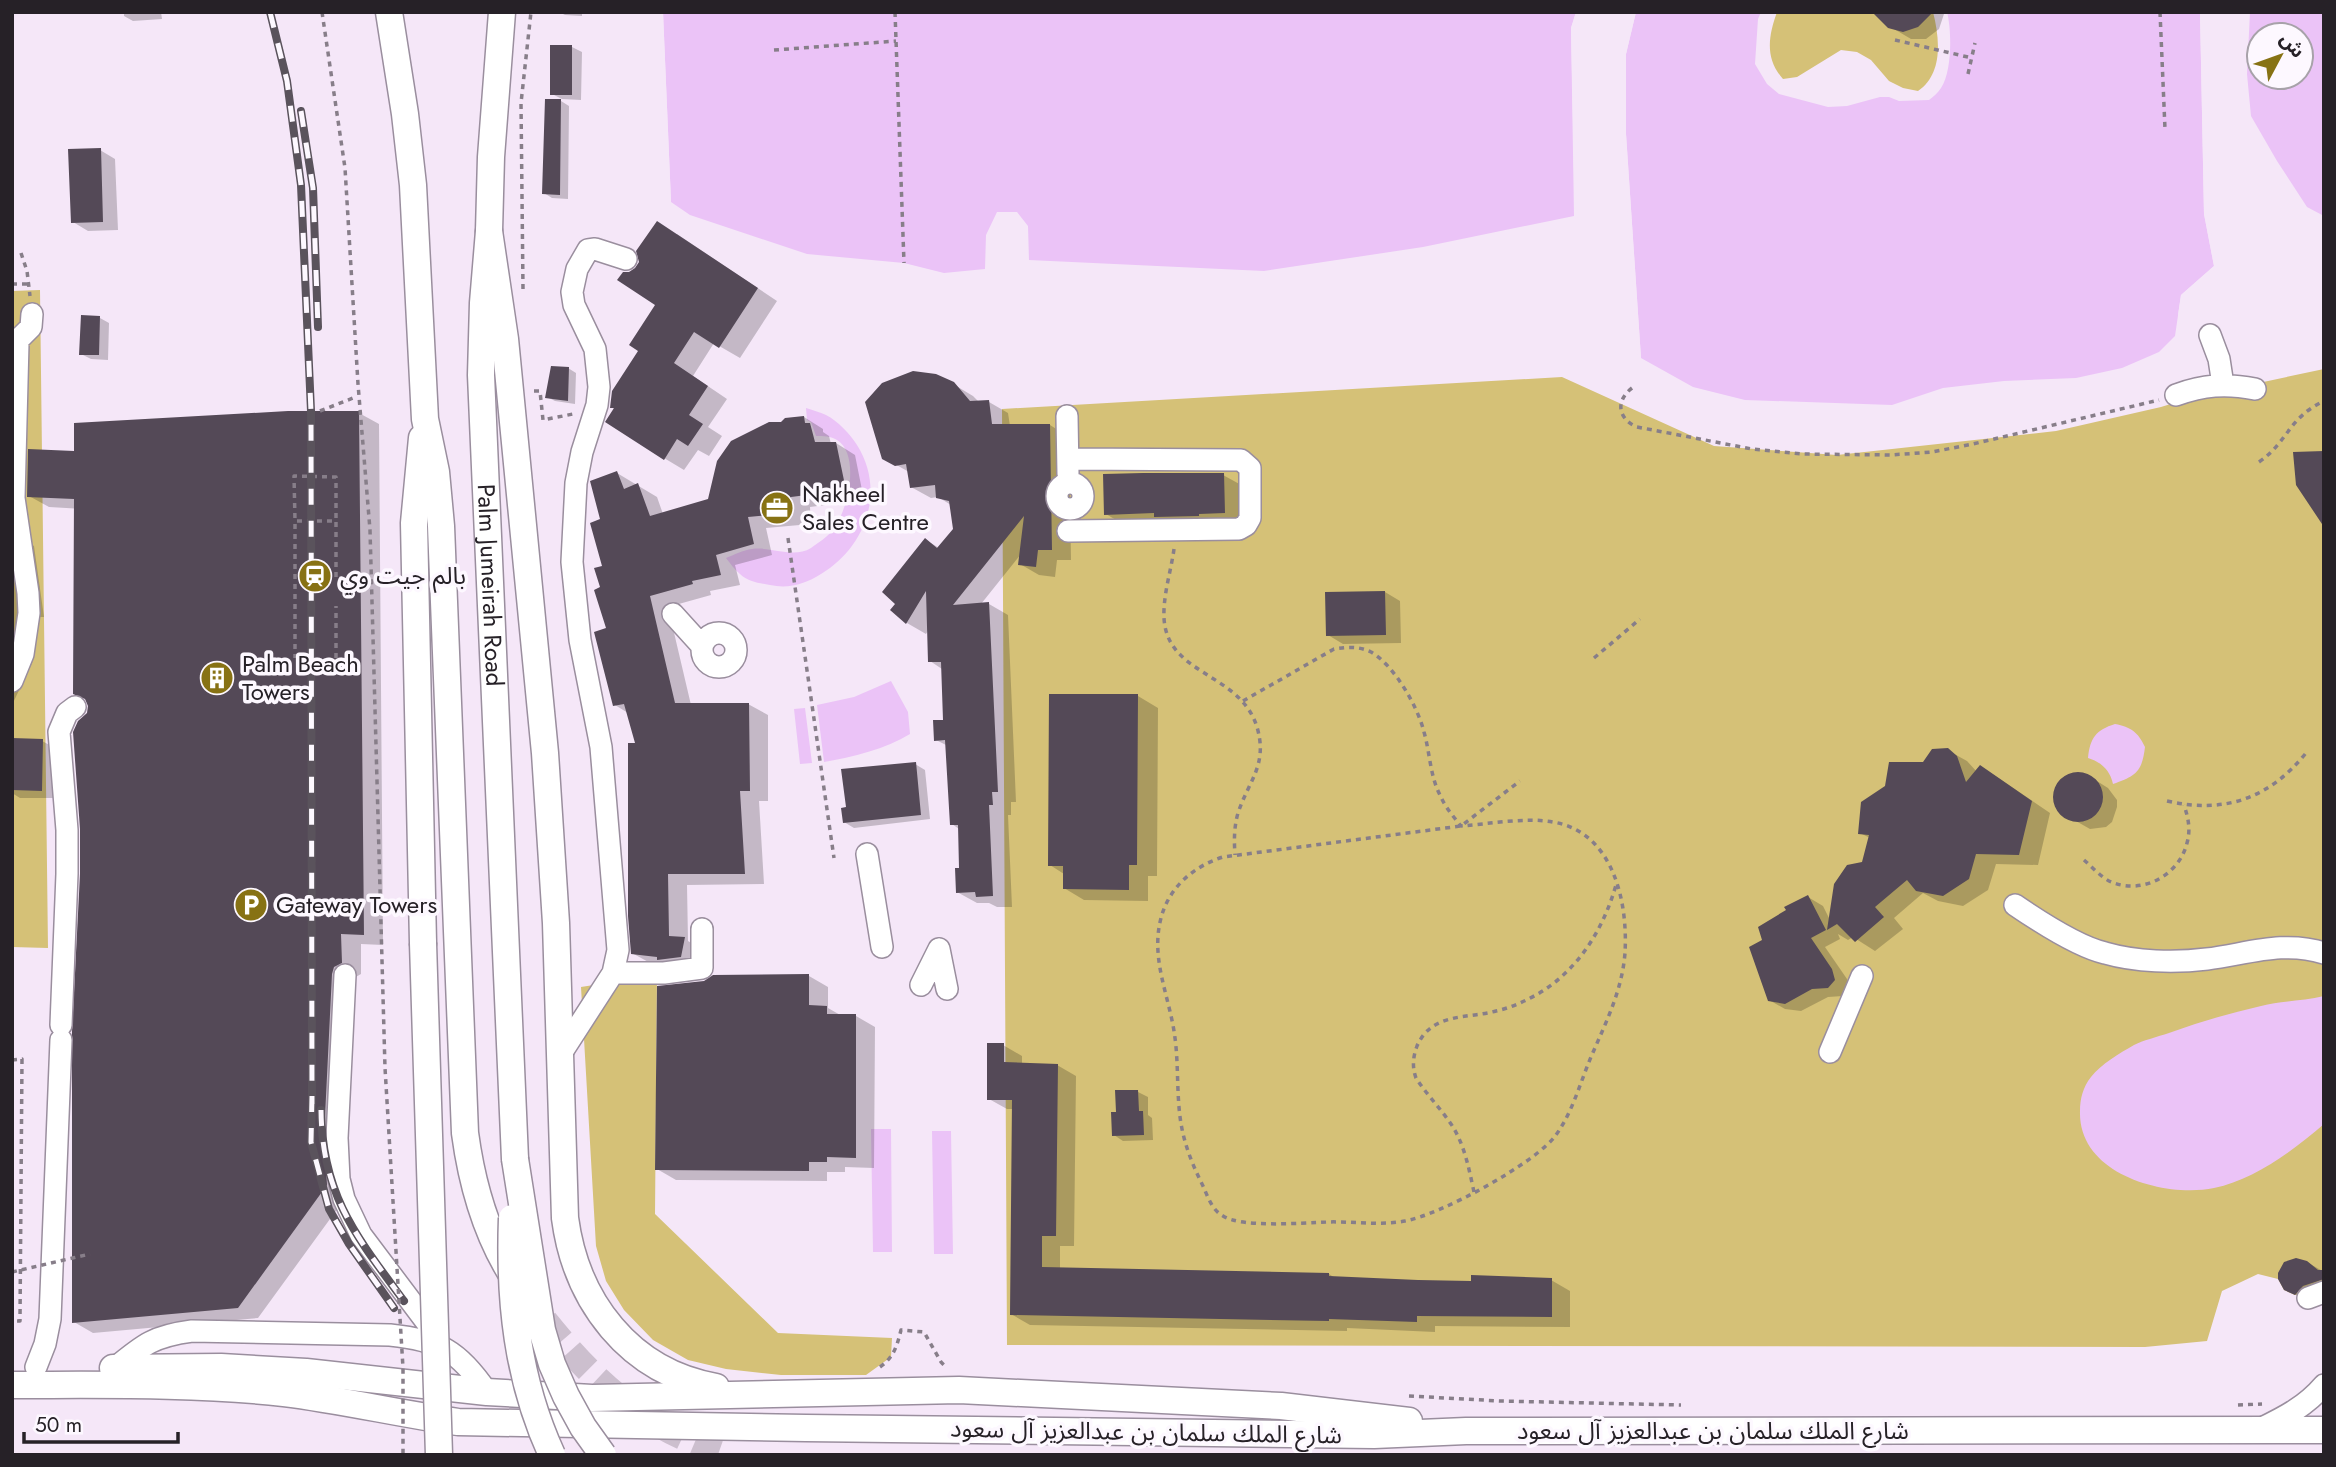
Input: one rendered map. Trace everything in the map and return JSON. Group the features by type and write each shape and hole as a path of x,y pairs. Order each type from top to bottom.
{"main road":[{"path":"389,12 413,185 425,419 436,472 442,526 465,1133 476,1191 492,1238 510,1273 545,1321"},
{"name":"Palm Jumeirah Road","path":"502,12 491,157 481,375 515,1158"},
{"path":"489,231 517,383 556,923 565,1218 574,1265 596,1308 627,1344 667,1370 712,1386 772,1393"},
{"path":"425,419 417,471 414,523 423,943 439,1455"},
{"path":"515,1158 510,1281 513,1320 529,1396 552,1455"},
{"path":"515,1158 540,1319 549,1353 566,1396 603,1455"},
{"path":"24,1367 221,1367 306,1372 486,1392 592,1398 959,1390 1281,1406 1374,1416 1466,1432"},
{"name":"شارع الملك سلمان بن عبدالعزيز آل سعود","path":"12,1385 225,1388 285,1394 458,1422 806,1429 1319,1434 2324,1430"}],"lane":[{"path":"560,1055 613,973 618,950 605,774 578,627 572,562 576,483 582,452 596,410 599,368 592,340 575,305 573,280 588,250 595,249 626,259"},
{"path":"12,681 23,654 29,613 14,517 15,340 31,327 32,314"},
{"path":"2210,335 2220,359 2223,385"},
{"path":"2176,396 2191,390 2223,385 2255,389"},
{"path":"1067,416 1068,483"},
{"path":"1068,459 1238,460 1248,464 1250,518 1246,526 1239,528 1068,531"},
{"path":"673,614 702,646"},
{"path":"24,1367 45,1344 51,1319 67,863 59,732 67,713 75,707"},
{"path":"867,854 882,947"},
{"path":"2015,905 2051,927 2104,953 2180,961 2274,947 2294,947 2324,953"},
{"path":"613,973 702,968 702,929"},
{"path":"922,985 939,949 947,989"},
{"path":"345,975 337,1138 339,1179 344,1199 361,1235 447,1349 470,1367 486,1392"},
{"path":"1830,1052 1861,976"},
{"path":"115,1368 145,1343 168,1334 192,1331 390,1335 420,1338 447,1349"},
{"path":"2259,1430 2291,1414 2312,1399 2324,1385"}],"path":[{"path":"322,12 345,168 370,530 384,1054 403,1368 403,1455"},
{"path":"523,297 522,103 531,12"},
{"path":"895,12 904,263"},
{"path":"2160,12 2165,129"},
{"path":"1895,40 1972,58"},
{"path":"774,50 896,41"},
{"path":"1968,74 1975,43"},
{"path":"21,253 27,271 32,314"},
{"path":"12,284 28,284"},
{"path":"517,383 540,391 543,421 596,410"},
{"path":"1632,388 1625,393 1620,410 1623,418 1636,428 1752,449 1850,456 1942,450 2176,396"},
{"path":"320,411 353,398"},
{"path":"2259,462 2278,447 2287,430 2301,414 2324,401"},
{"path":"336,518 336,477 295,476 295,521 336,521 337,577"},
{"path":"295,524 295,658"},
{"path":"1175,530 1164,606 1166,629 1178,653 1223,683 1243,701 1256,724 1260,751 1255,777 1238,814 1235,855"},
{"path":"788,538 834,858"},
{"path":"336,606 336,658"},
{"path":"1594,658 1640,620"},
{"path":"1243,701 1334,649 1351,647 1368,651 1383,660 1411,700 1423,728 1439,795 1461,826"},
{"path":"2168,801 2184,805 2219,805 2253,796 2283,778 2306,753"},
{"path":"1461,826 1520,781"},
{"path":"2084,860 2108,880 2123,885 2147,884 2158,880 2176,865 2187,844 2188,820 2184,805"},
{"path":"1537,821 1574,828 1605,855 1617,883 1625,936 1617,998 1567,1115 1554,1138 1528,1161 1436,1212 1418,1218 1387,1223 1290,1224 1232,1220 1215,1210 1196,1171 1181,1125 1175,1037 1157,949 1162,915 1173,892 1181,881 1202,865 1235,855 1461,826 1537,821"},
{"path":"1474,1192 1467,1158 1454,1128 1413,1070 1416,1049 1421,1039 1436,1024 1464,1015 1494,1012 1516,1004 1556,981 1574,965 1601,927 1617,883"},
{"path":"12,1060 22,1059 20,1321 12,1321"},
{"path":"12,1272 90,1254"},
{"path":"873,1372 889,1361 896,1350 901,1330 924,1332 941,1362 949,1370"},
{"path":"1407,1395 1500,1401 1694,1406"},
{"path":"2231,1405 2272,1403"}],"shaded area":[{"path":"663,12 1576,12 1571,28 1574,216 1423,247 1264,271 1029,260 1028,226 1017,212 997,212 986,235 985,269 944,273 904,263 807,254 690,215 671,202"},
{"path":"1636,12 1761,12 1758,19 1755,64 1767,84 1779,94 1828,107 1847,106 1880,97 1899,101 1932,98 1945,81 1949,62 1950,30 1947,12 2200,12 2204,214 2214,266 2181,295 2175,336 2159,352 2122,368 2076,378 2004,381 1943,388 1892,405 1745,400 1693,387 1641,358 1626,134 1626,54"},
{"path":"1777,12 1933,12 1938,44 1936,66 1926,84 1918,91 1889,81 1871,60 1857,52 1841,50 1797,77 1783,79 1773,64 1770,47"},
{"path":"2250,12 2324,12 2324,216 2307,207 2251,116 2249,91 2315,91 2315,21 2250,21"},
{"path":"40,290 48,948 12,947 12,291"},
{"path":"2324,369 2324,1288 2295,1295 2284,1290 2278,1279 2258,1274 2222,1291 2207,1341 2145,1347 1007,1345 1002,409 1562,377 1714,446 1837,455 2056,431 2193,397"},
{"path":"806,408 835,421 857,445 866,463 870,481 867,517 850,549 837,563 815,578 797,585 784,586 754,582 736,571 726,558 752,549 797,552 811,548 832,531 847,498 850,470 844,447 835,439 816,436 811,422 807,420"},
{"path":"891,681 908,712 910,734 880,748 824,762 817,705 854,697"},
{"path":"805,708 812,763 800,764 794,709"},
{"path":"2115,724 2133,731 2145,747 2140,768 2113,784 2104,767 2088,758 2095,736"},
{"path":"657,975 655,1214 778,1333 892,1338 891,1357 866,1375 781,1375 726,1369 688,1360 653,1340 624,1310 606,1281 596,1246 581,987"},
{"path":"2324,996 2324,1124 2287,1154 2229,1184 2194,1190 2149,1185 2128,1177 2108,1166 2093,1151 2083,1133 2081,1098 2091,1077 2111,1059 2134,1045 2215,1018 2269,1004"},
{"path":"871,1129 891,1129 892,1252 873,1252"},
{"path":"932,1131 951,1131 953,1254 934,1254"}],"pier":[{"path":"660,12 663,12 671,202 668,200"},
{"path":"1576,12 1579,12 1574,29 1578,216 1575,220 1571,28"},
{"path":"1632,12 1636,12 1626,54 1626,134 1641,358 1638,360 1622,134 1623,54"},
{"path":"2200,12 2203,12 2207,214 2218,266 2184,297 2181,317 2178,315 2181,295 2214,266 2204,214"}],"building":[{"path":"1872,12 1933,12 1918,27 1903,32 1888,28"},
{"path":"550,45 572,45 572,95 550,95"},
{"path":"545,99 561,99 560,195 542,194"},
{"path":"101,148 103,222 71,223 68,149"},
{"path":"657,221 758,288 719,348 694,332 674,363 708,386 689,415 703,424 688,446 677,439 664,460 605,422 614,408 610,408 612,391 638,351 629,345 655,305 617,280 623,272 635,268 639,262 636,251"},
{"path":"81,315 100,316 99,355 79,355"},
{"path":"551,366 569,367 568,401 545,398"},
{"path":"913,371 936,374 954,382 970,401 989,400 992,424 1050,424 1052,550 1038,550 1036,567 1018,565 1024,516 953,605 989,602 998,792 992,792 993,805 989,805 993,896 976,897 975,892 956,893 955,868 959,868 958,825 950,825 945,740 934,741 933,720 943,720 941,662 928,662 926,591 906,624 890,610 895,604 882,592 925,538 937,548 953,529 949,501 936,498 935,485 910,488 906,464 895,466 882,459 865,402 882,383"},
{"name":"Palm Beach Towers","path":"288,411 359,411 364,935 341,934 342,963 334,967 332,974 324,1137 327,1185 238,1308 72,1323 72,1032 80,874 80,829 73,732 78,721 87,713 88,706 85,699 73,694 74,499 27,497 28,449 74,451 74,423"},
{"path":"804,416 805,423 810,423 815,442 836,442 846,490 791,497 792,513 748,517 754,544 716,555 721,575 692,581 693,584 650,596 675,703 749,703 750,791 740,791 745,874 668,874 669,936 685,937 681,957 657,960 657,957 631,954 628,916 628,743 635,743 624,704 613,706 594,632 606,628 594,590 600,587 594,568 602,566 590,523 600,519 590,481 617,471 624,489 638,483 650,516 708,499 717,461 731,441 769,422"},
{"path":"2324,451 2324,527 2296,485 2293,452"},
{"path":"1224,473 1225,513 1154,517 1154,513 1104,515 1103,474"},
{"path":"1385,591 1386,635 1326,636 1325,592"},
{"path":"1049,694 1138,694 1137,865 1129,865 1129,890 1063,889 1063,866 1048,866"},
{"path":"12,738 43,739 42,791 12,790"},
{"path":"1948,748 1957,756 1966,782 1980,765 2032,801 2019,855 1976,854 1969,879 1943,896 1916,891 1907,880 1875,907 1884,917 1855,942 1837,924 1827,930 1834,884 1847,865 1862,862 1869,835 1858,834 1861,802 1885,786 1889,762 1923,762 1932,749"},
{"path":"916,762 921,815 843,823 841,808 846,807 841,769"},
{"path":"2078,772 2096,779 2103,797 2096,815 2078,822 2060,815 2053,797 2060,779"},
{"path":"1808,895 1826,930 1811,938 1832,969 1835,980 1828,988 1812,989 1785,1004 1768,1001 1749,947 1762,940 1758,927 1786,910 1784,907"},
{"path":"809,974 809,1005 827,1006 827,1014 856,1014 856,1158 827,1157 827,1162 809,1162 809,1171 655,1170 657,986 704,981 713,975"},
{"path":"987,1043 1004,1043 1004,1062 1058,1064 1056,1236 1042,1236 1042,1267 1329,1273 1329,1276 1418,1280 1471,1281 1471,1275 1552,1278 1552,1317 1417,1316 1417,1322 1010,1315 1012,1100 987,1100"},
{"path":"1115,1090 1138,1090 1139,1111 1143,1111 1144,1135 1112,1136 1111,1112 1116,1112"},
{"path":"2296,1258 2307,1261 2318,1270 2324,1270 2324,1279 2303,1286 2295,1295 2284,1290 2278,1273 2284,1262"}],"tunnel":[{"path":"545,1321 584,1366 626,1403 672,1432 728,1455"}],"railway":[{"path":"270,12 287,81 301,185 311,411 312,1104"},
{"path":"301,111 313,188 318,327"},
{"path":"312,1096 311,1142 329,1209 349,1244 394,1308"},
{"path":"321,1110 323,1140 335,1191 357,1234 404,1301"}],"place":[{"name":"Nakheel Sales Centre","path":"777,508"},
{"name":"بالم جيت وي","path":"315,576"},
{"name":"Palm Beach Towers","path":"217,678"},
{"name":"Gateway Towers","path":"251,905"}]}
